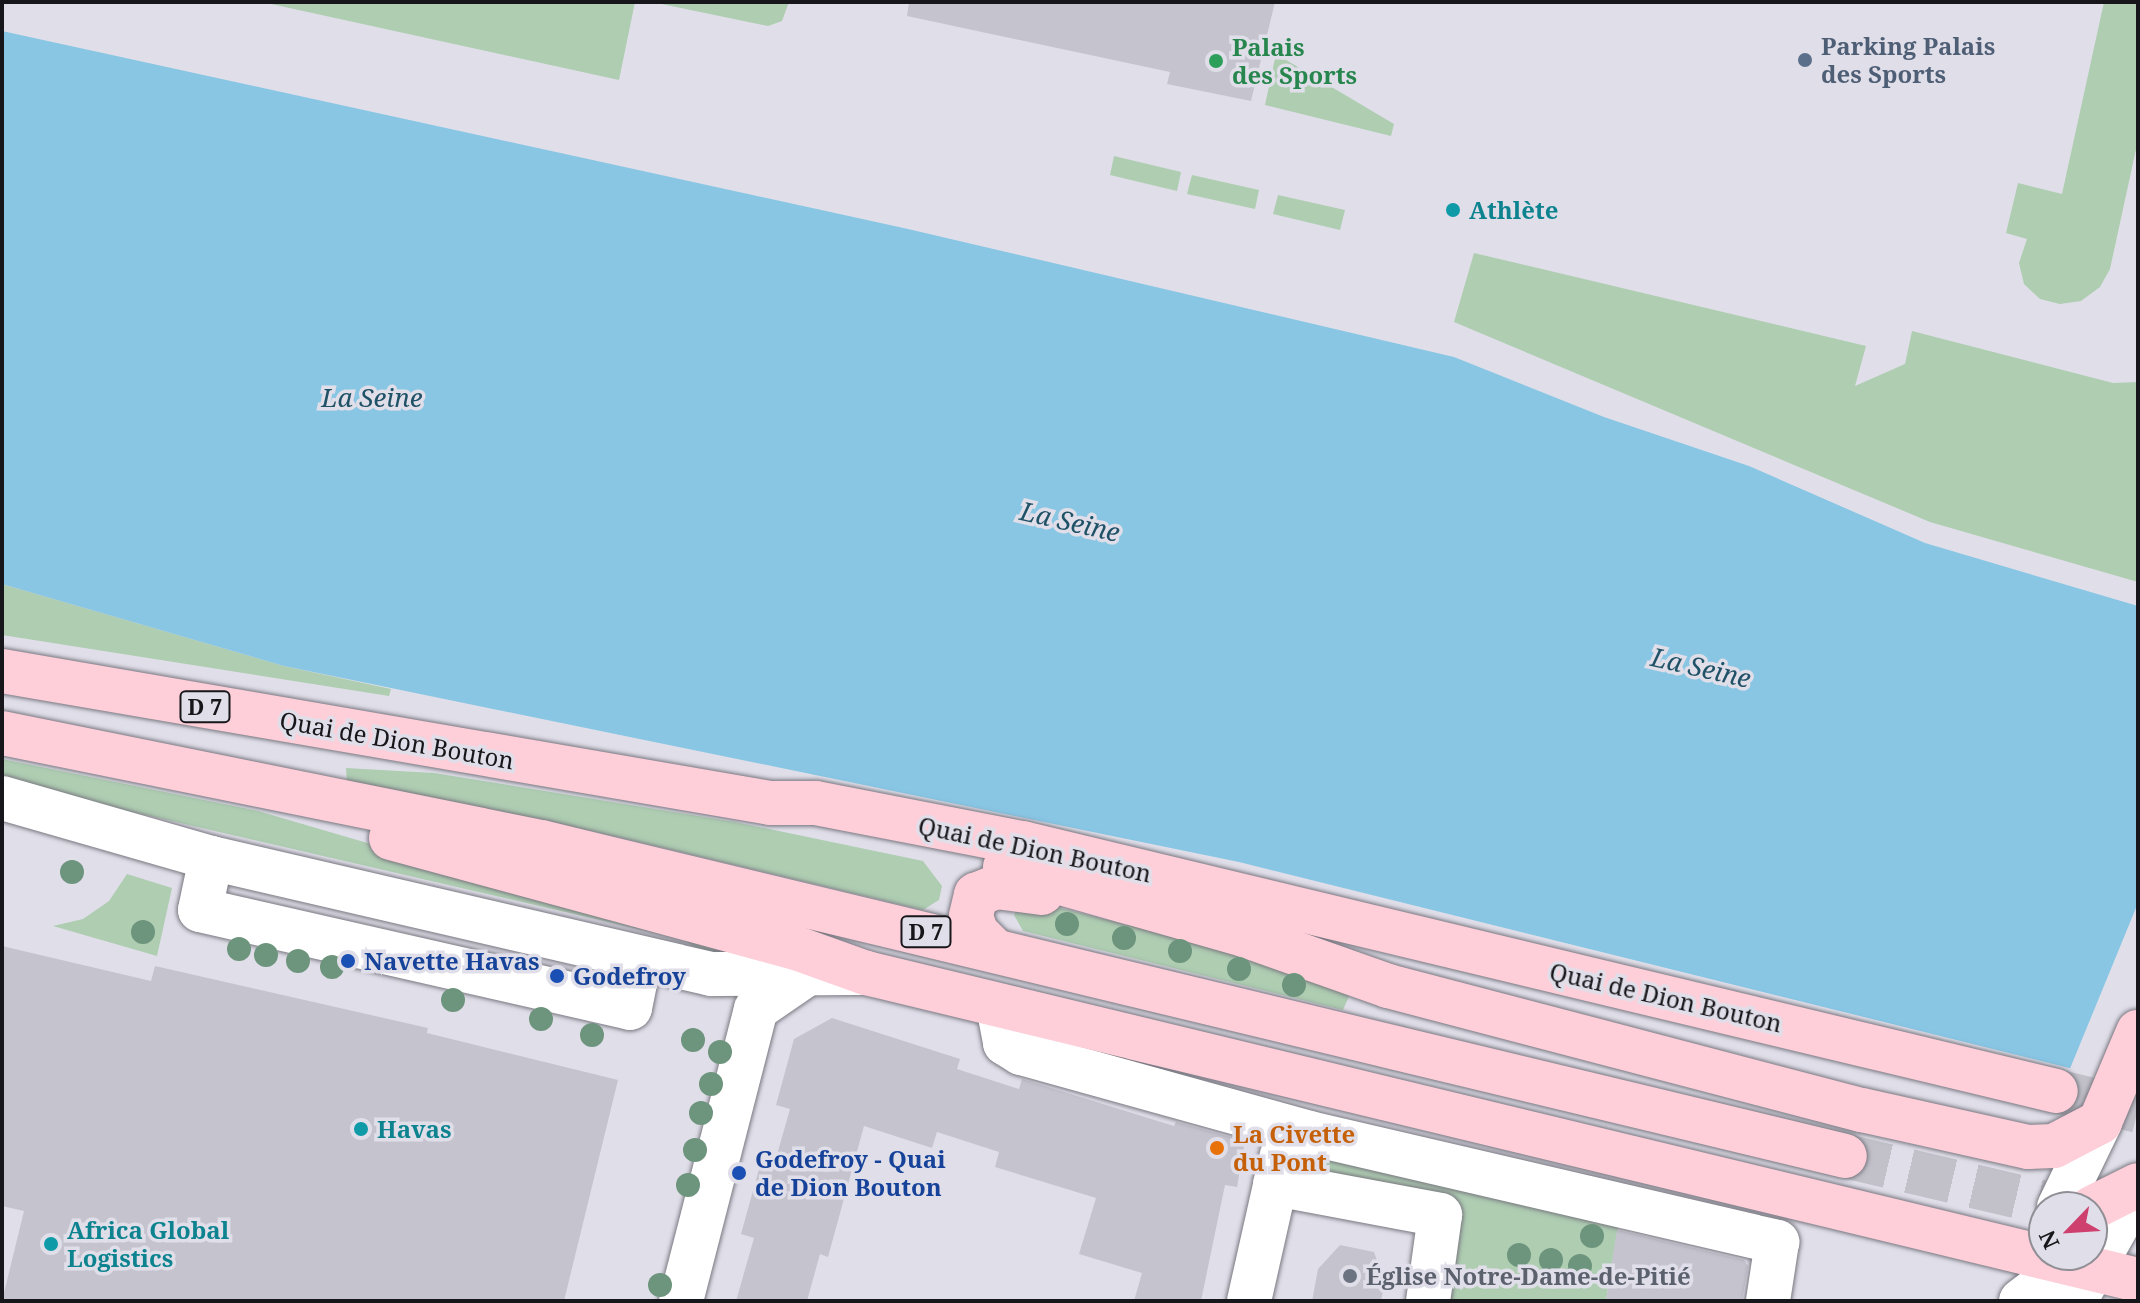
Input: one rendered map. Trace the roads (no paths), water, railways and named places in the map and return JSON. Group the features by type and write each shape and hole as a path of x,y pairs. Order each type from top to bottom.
{"main road":[{"name":"Quai de Dion Bouton","path":"2,671 770,803 816,803 1022,843 2056,1091"},
{"name":"D 7","path":"2,733 541,842 992,948 1845,1156"},
{"path":"345,803 379,834 799,949 866,973 1296,1080 1846,1210 1992,1243 2028,1245"},
{"path":"770,803 813,830 1034,873 1080,892 1244,935 1388,986 1862,1110 2028,1147 2054,1146 2108,1103 2138,1032"},
{"path":"992,948 976,932 971,916 970,904 985,889 1080,892"},
{"path":"1846,1210 1871,1158 1862,1110"},
{"path":"2108,1218 2138,1186"},
{"path":"2108,1264 2138,1280"}],"street":[{"path":"2,798 211,858 640,958 730,974 804,976 866,973"},
{"path":"730,974 740,997 756,1009"},
{"path":"681,1301 756,1009 804,976"},
{"path":"998,1006 1005,1043 1021,1053 1289,1125 1777,1242 1768,1301"},
{"path":"1249,1301 1289,1125 1296,1080"},
{"path":"2067,1191 2108,1103"},
{"path":"1275,1184 1440,1215 1428,1301"},
{"path":"2015,1301 2052,1271"},
{"path":"2021,1301 2054,1271"}],"water":[{"name":"La Seine","path":"2,31 908,229 1454,357 1604,417 1749,466 1925,543 2138,606 2138,1085 1239,862 284,666 2,584"}],"tunnel":[{"path":"2056,1091 2138,1111"},
{"path":"1845,1156 2028,1199"}],"place":[{"name":"Parking Palais des Sports","path":"1805,60"},
{"name":"Palais des Sports","path":"1216,61"},
{"name":"Athlète","path":"1453,210"},
{"name":"Navette Havas","path":"348,961"},
{"name":"Godefroy","path":"557,976"},
{"name":"Havas","path":"361,1129"},
{"name":"La Civette du Pont","path":"1217,1148"},
{"name":"Godefroy - Quai de Dion Bouton","path":"739,1173"},
{"name":"Africa Global Logistics","path":"51,1244"},
{"name":"Église Notre-Dame-de-Pitié","path":"1350,1276"}]}
